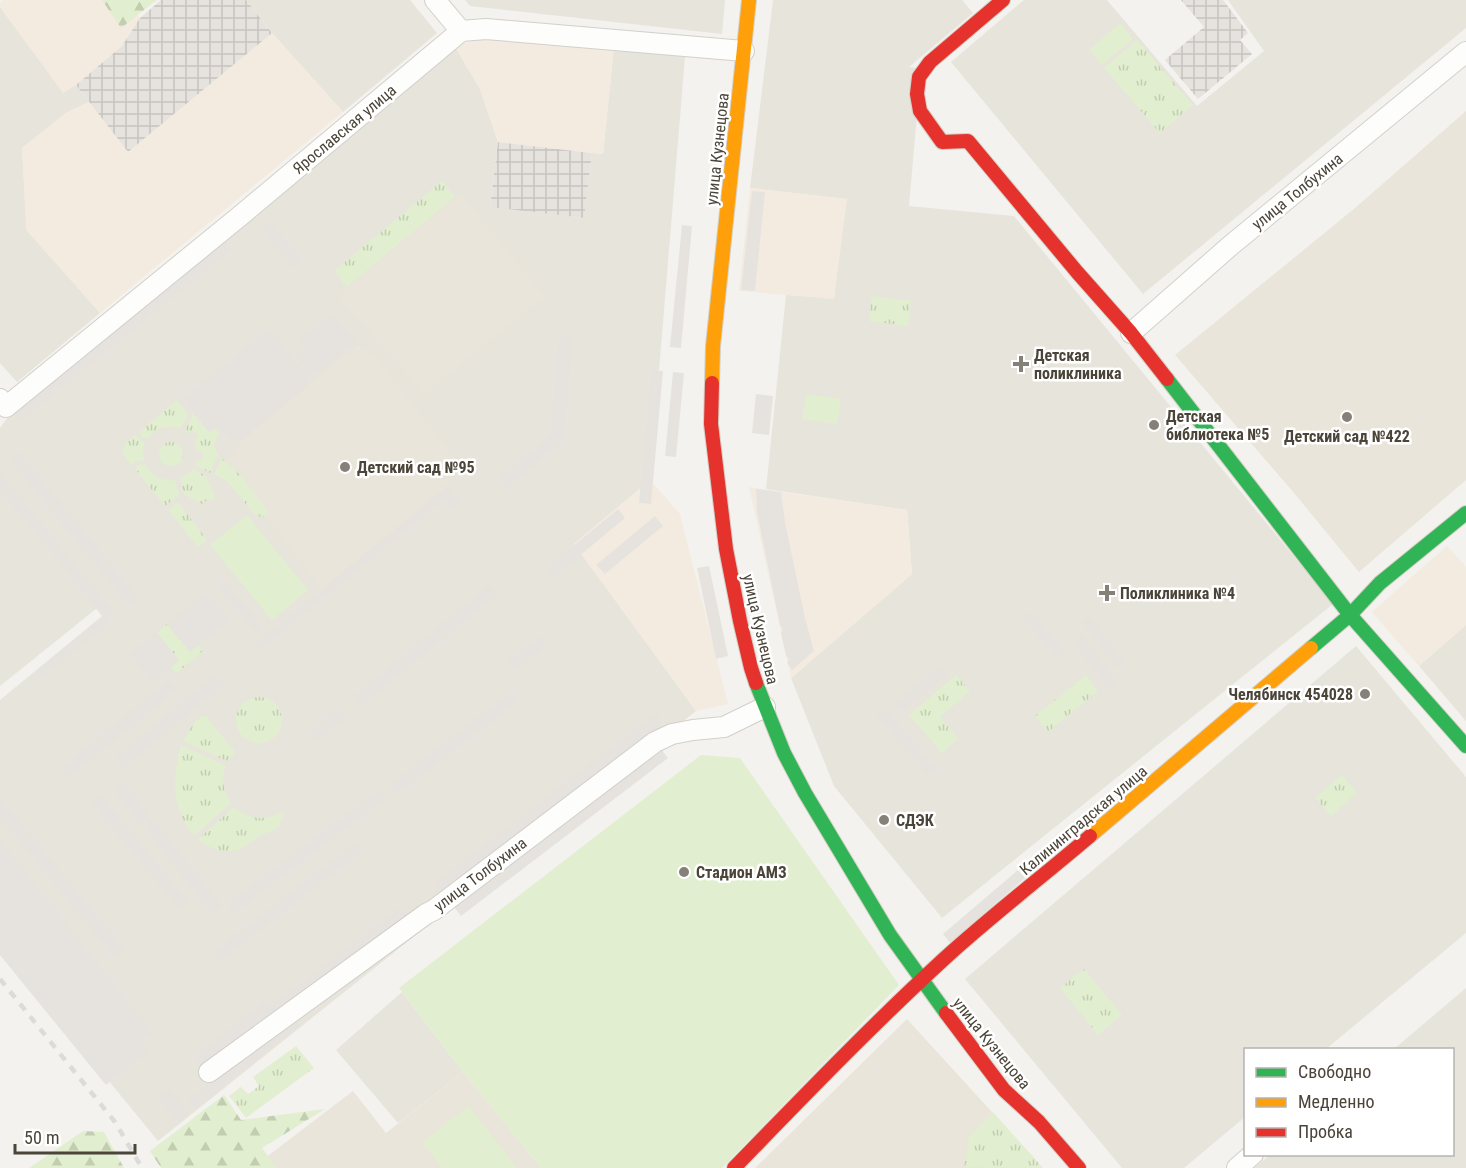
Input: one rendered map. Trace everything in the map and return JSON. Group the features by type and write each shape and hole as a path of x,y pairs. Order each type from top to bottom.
{"street":[{"path":"435,0 461,31 486,29 744,51"},
{"name":"улица Кузнецова","path":"749,0 713,346 711,424 718,496 740,621 751,668 784,753 805,794 890,935 921,981 1005,1090 1039,1122 1078,1168"},
{"path":"1003,0 930,62 919,77 917,94 920,111 942,142 968,141 1131,333 1350,615 1466,746"},
{"name":"Ярославская улица","path":"3,403 240,216 461,31"},
{"name":"улица Толбухина","path":"1131,333 1230,246 1466,52"},
{"name":"Калининградская улица","path":"734,1168 875,1024 945,958 1350,615 1380,583 1466,513"},
{"name":"улица Толбухина","path":"209,1072 434,910 655,742 672,734 724,727 765,707"},
{"path":"1237,1168 1252,1156"}],"shaded area":[{"path":"3,0 125,0 140,18 122,46 76,85 63,93 0,7"},
{"path":"161,0 246,0 272,33 128,152 76,85 122,46 140,18"},
{"path":"246,0 410,0 437,33 343,112 272,33"},
{"path":"465,0 725,0 722,34 470,6"},
{"path":"773,0 964,0 973,13 909,67 921,69 909,206 1014,216 1333,604 942,918 834,786 791,678 912,574 907,510 766,489 786,295 834,298 846,199 750,188"},
{"path":"1024,0 1107,0 1197,106 1264,51 1228,0 1466,0 1466,28 1143,294 951,62"},
{"path":"1181,0 1223,0 1248,33 1240,40 1252,54 1198,99 1165,60 1204,27"},
{"path":"0,7 63,92 76,85 89,102 66,113 22,148 27,230 100,313 17,382 0,363"},
{"path":"272,33 343,112 100,313 26,230 22,148 66,113 89,102 128,152"},
{"path":"483,39 614,47 603,154 498,142 480,89 454,45"},
{"path":"454,45 480,89 498,142 490,206 584,218 592,153 603,154 614,47 685,57 650,480 574,544 696,711 158,1141 0,948 0,700 102,616 96,609 0,686 0,428 11,413","holes":["357,347 363,351 226,464"]},
{"name":"Детский сад №422","path":"1466,111 1466,480 1359,572 1175,355 1355,208"},
{"path":"498,142 592,153 584,218 490,207"},
{"path":"750,188 847,199 834,299 739,291"},
{"path":"752,191 765,192 755,291 741,290"},
{"path":"460,194 544,296 425,393 338,296"},
{"path":"271,223 301,260 293,267 262,230"},
{"path":"682,225 692,226 681,348 670,347"},
{"path":"224,242 230,250 20,421 14,413"},
{"path":"332,315 357,342 311,377 296,357 306,349 300,340"},
{"path":"269,329 312,382 241,440 230,440 217,427 209,432 182,399"},
{"path":"559,337 573,338 564,440 507,489 499,478 550,435"},
{"name":"Детский сад №95","path":"356,347 374,356 464,470 322,589 226,463 243,440"},
{"path":"651,370 663,371 651,504 639,503"},
{"path":"673,372 684,373 676,457 665,456"},
{"path":"756,394 773,396 769,435 752,433"},
{"path":"19,453 138,597 129,605 10,460"},
{"path":"0,473 114,613 106,619 108,623 41,678 36,672 104,616 0,490"},
{"path":"650,480 680,514 728,704 696,711 574,544"},
{"path":"448,487 461,503 453,509 444,499 260,650 255,645"},
{"path":"749,487 907,510 912,574 791,678"},
{"path":"756,489 781,492 785,522 814,651 792,670 787,663 789,659 786,656 781,633 783,629 780,625 757,512"},
{"path":"618,509 625,518 554,577 547,568"},
{"path":"655,516 663,526 605,574 596,565"},
{"path":"1447,546 1466,567 1466,625 1419,666 1372,612"},
{"path":"709,566 728,656 716,659 697,568"},
{"path":"224,580 264,628 257,634 217,586"},
{"path":"489,586 496,595 361,706 353,697"},
{"path":"206,593 229,621 190,652 167,624"},
{"path":"1032,612 1064,651 1056,657 1024,618"},
{"path":"1089,616 1125,662 1118,668 1081,621"},
{"path":"1466,625 1466,721 1419,666"},
{"path":"157,633 179,660 153,682 130,654"},
{"path":"1082,635 1118,683 1109,690 1073,642"},
{"path":"540,636 547,645 514,672 506,662"},
{"path":"1356,646 1466,777 1466,933 1327,1048 1244,1048 1244,1118 1184,1168 1122,1168 965,979"},
{"path":"939,666 946,675 902,712 895,704"},
{"path":"216,675 224,684 123,768 116,758"},
{"path":"168,681 176,690 69,777 62,768"},
{"path":"511,692 518,702 396,795 389,785"},
{"path":"338,709 345,718 317,741 309,733"},
{"path":"885,710 937,769 929,775 877,716"},
{"path":"656,713 663,723 442,892 435,883"},
{"path":"661,749 668,758 461,916 454,907"},
{"path":"123,782 150,816 140,824 113,789"},
{"path":"379,789 386,798 234,914 227,904"},
{"path":"99,793 188,902 179,909 90,801"},
{"path":"0,798 124,949 114,957 0,817"},
{"path":"154,821 222,906 212,913 145,828"},
{"path":"0,840 152,1033 141,1041 148,1051 106,1085 0,955"},
{"path":"355,843 362,852 220,961 213,952"},
{"path":"1018,870 1025,878 950,943 943,934"},
{"path":"400,907 408,916 288,1008 270,1013 203,1066 195,1056 263,1002 277,1001"},
{"path":"1466,988 1466,1168 1254,1168 1269,1156 1454,1156 1454,1048 1395,1048"},
{"path":"402,992 463,1072 398,1123 336,1050"},
{"path":"292,1016 299,1026 195,1109 188,1100"},
{"path":"907,1019 1043,1168 755,1168"},
{"path":"463,1072 541,1168 252,1168 353,1091 386,1133"},
{"path":"167,1088 189,1113 179,1122 157,1097"}],"green space":[{"path":"102,0 157,0 121,28"},
{"path":"1120,23 1133,39 1102,65 1089,50"},
{"path":"1137,40 1193,105 1160,133 1104,68"},
{"path":"442,181 455,197 347,287 334,271"},
{"path":"872,296 911,301 908,326 869,321"},
{"path":"806,394 841,399 837,424 802,419"},
{"path":"177,400 188,415 181,428 162,428 147,439 141,436 139,432"},
{"path":"192,412 209,432 215,428 219,432 215,441 218,455 210,473 195,465 196,461 202,460 204,456 202,452 197,451 194,441 198,436 196,432 191,431 188,434 185,431"},
{"path":"135,435 145,443 144,460 132,465 122,453 125,445"},
{"path":"171,442 176,443 182,449 182,459 176,465 171,466 166,465 160,459 159,454 160,449 166,443"},
{"path":"222,458 244,479 268,512 262,518 253,513 227,481 214,474"},
{"path":"145,464 158,477 175,480 179,495 165,506 135,469 138,465"},
{"path":"193,469 206,476 215,497 213,500 202,504 184,494 180,479"},
{"path":"178,502 207,540 198,547 168,510"},
{"path":"247,515 308,590 272,620 210,545"},
{"path":"167,624 190,652 198,645 203,651 176,674 171,667 179,660 157,633"},
{"path":"956,675 970,691 940,717 958,739 942,753 909,715"},
{"path":"1086,675 1098,691 1048,732 1035,716"},
{"path":"259,697 275,704 282,720 275,736 259,743 243,736 236,720 243,704"},
{"path":"204,714 235,752 227,761 183,741 194,723"},
{"path":"181,745 226,766 224,785 231,803 194,836 186,825 177,803 175,781"},
{"name":"Стадион АМЗ","path":"701,755 740,758 899,985 722,1168 541,1168 399,988"},
{"path":"1342,775 1357,793 1331,816 1315,798"},
{"path":"234,807 245,815 257,818 270,817 283,812 281,823 275,829 236,850 219,850 197,840"},
{"path":"1084,969 1122,1015 1098,1035 1060,988"},
{"path":"296,1046 314,1068 246,1118 229,1096 241,1087 248,1094 259,1086 253,1077"},
{"path":"224,1095 241,1120 325,1109 262,1148 277,1168 161,1168 150,1151"},
{"path":"469,1106 517,1168 442,1168 422,1142"},
{"path":"993,1112 1043,1168 964,1167 969,1137"},
{"path":"83,1131 104,1132 124,1168 29,1168"}],"railway":[{"path":"0,979 115,1122 142,1168"}],"traffic: fast":[{"path":"1167,379 1350,615 1466,746"},
{"path":"1311,648 1350,615 1380,583 1466,513"},
{"path":"756,683 784,753 805,793 890,935 946,1013"}],"traffic: slow":[{"path":"712,383 713,346 749,0"},
{"path":"1090,836 1311,648"}],"traffic: jam":[{"path":"1003,0 930,62 919,77 917,94 920,111 942,142 968,141 1131,333 1167,379"},
{"path":"712,383 711,424 726,549 740,621 756,683"},
{"path":"734,1168 917,984 980,927 1090,836"},
{"path":"946,1013 1004,1090 1039,1122 1079,1168"}],"place":[{"name":"Детская поликлиника","path":"1021,364"},
{"name":"Детский сад №422","path":"1347,417"},
{"name":"Детская библиотека №5","path":"1154,425"},
{"name":"Детский сад №95","path":"345,467"},
{"name":"Поликлиника №4","path":"1107,593"},
{"name":"Челябинск 454028","path":"1365,694"},
{"name":"СДЭК","path":"884,820"},
{"name":"Стадион АМЗ","path":"684,872"}]}
